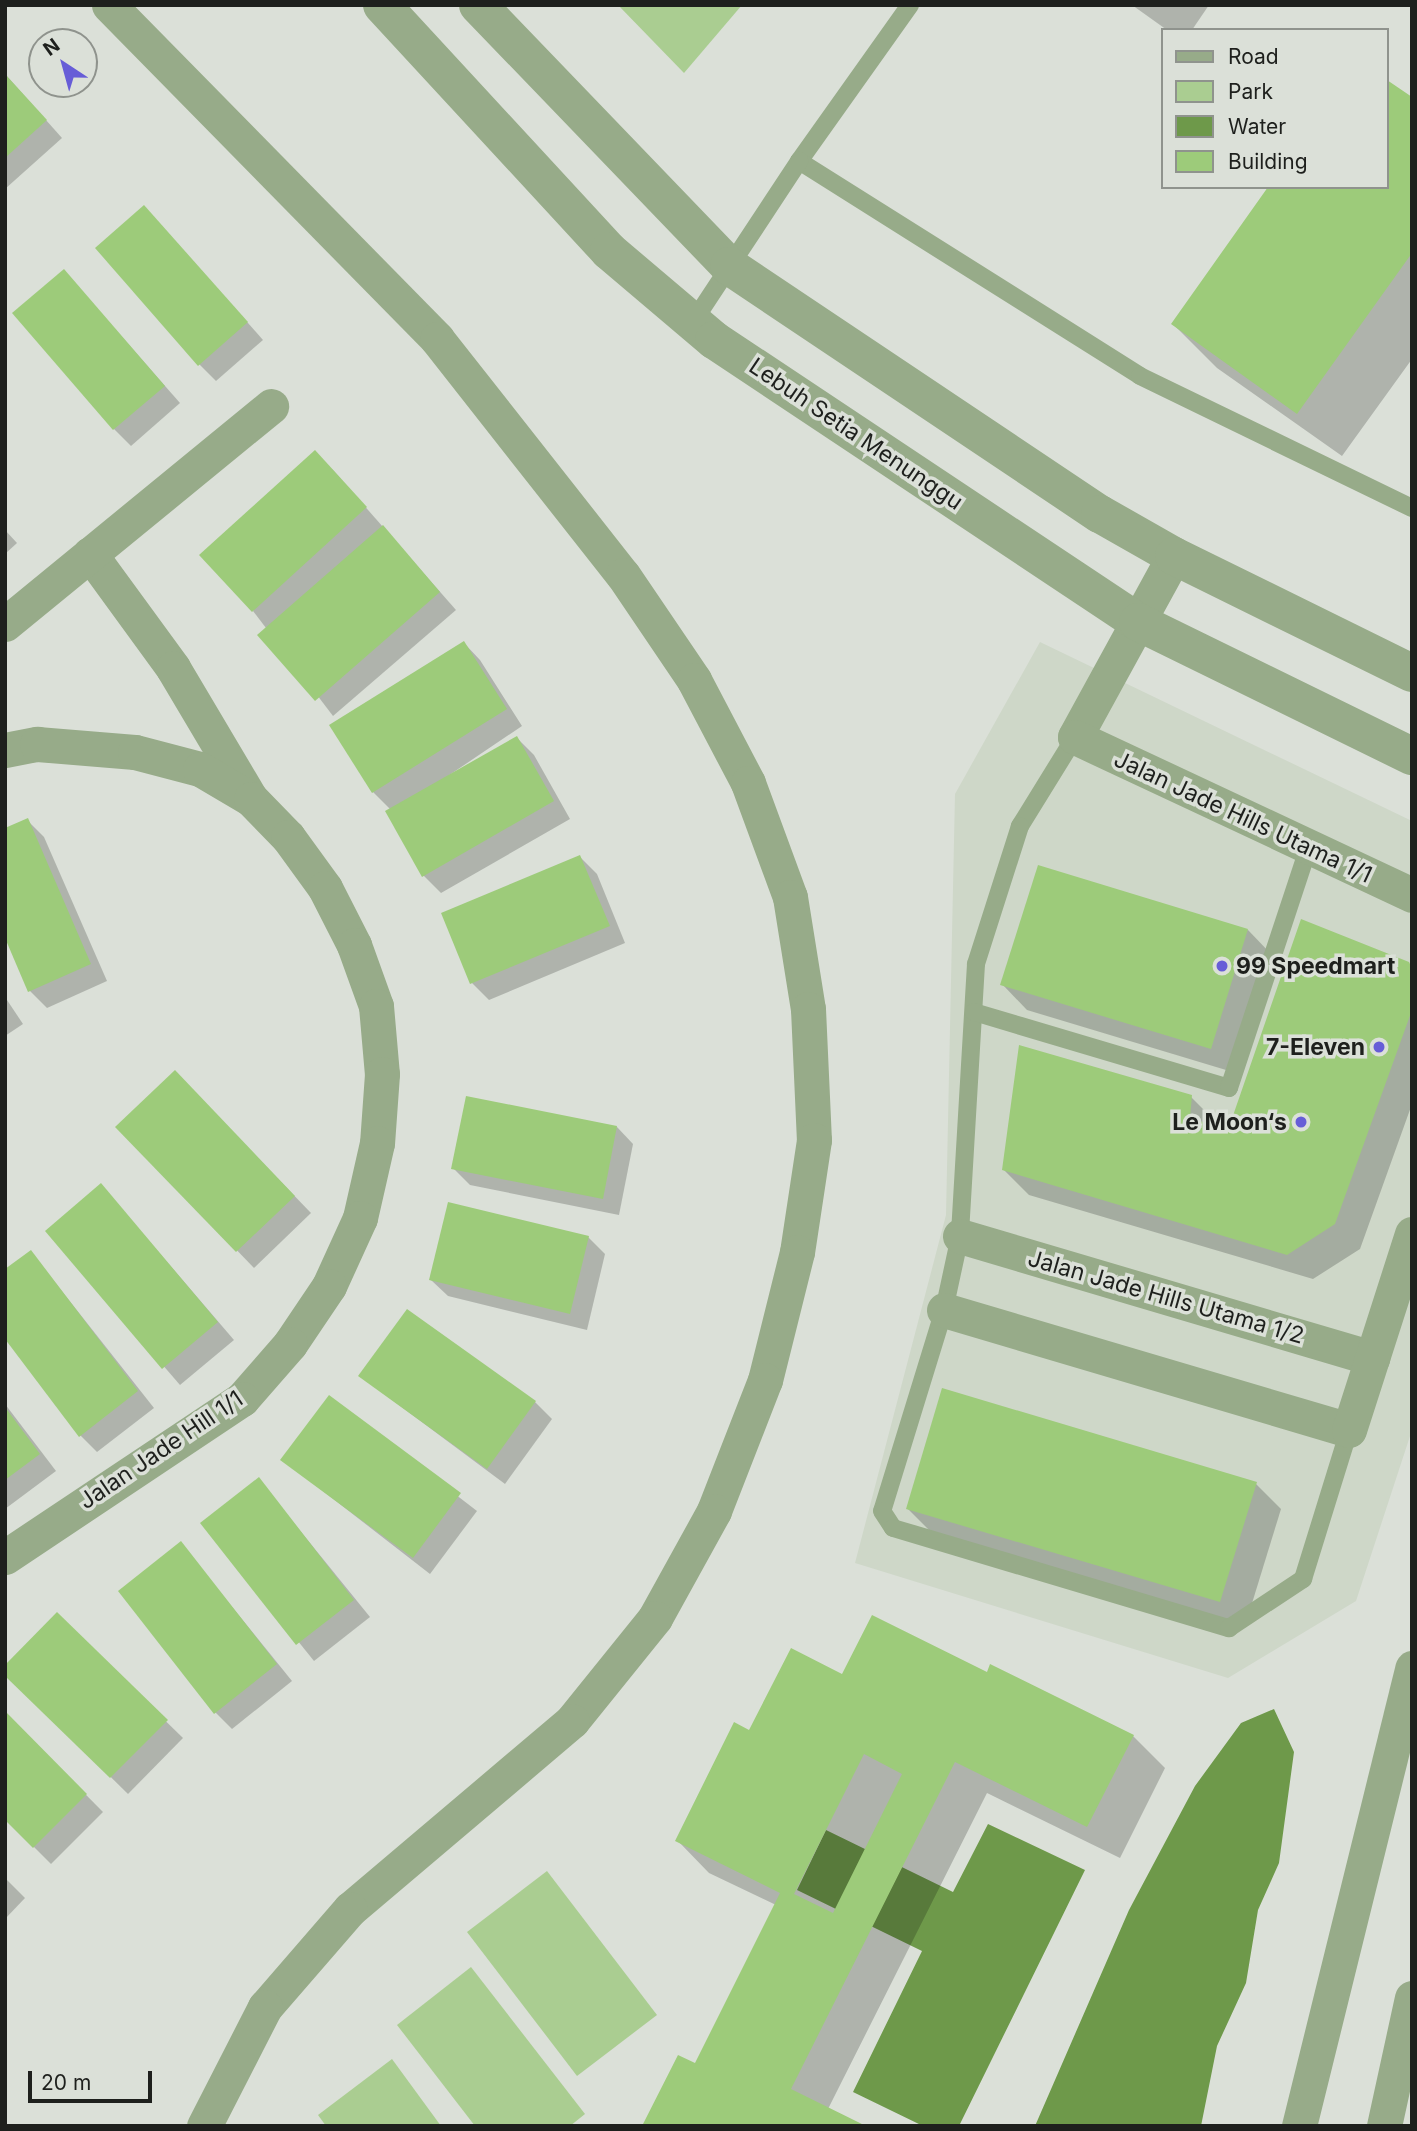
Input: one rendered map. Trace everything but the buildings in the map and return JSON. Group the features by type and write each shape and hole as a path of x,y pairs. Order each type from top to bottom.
{"street":[{"path":"109,5 437,339 623,575 694,680 748,783 790,897 808,1009 814,1140 797,1252 765,1380 714,1511 655,1618 572,1721 350,1909 265,2007 204,2126"},
{"name":"Lebuh Setia Menunggu","path":"382,5 609,251 693,322 1138,622 1412,756"},
{"path":"478,5 729,266 1100,513 1174,556 1412,673"},
{"path":"5,624 271,406"},
{"path":"90,554 173,668 251,799"},
{"path":"1075,737 1174,556"},
{"name":"Jalan Jade Hills Utama 1/1","path":"1075,737 1308,849 1412,895"},
{"name":"Jalan Jade Hill 1/1","path":"5,750 37,744 135,752 200,769 251,799 288,837 325,888 354,945 376,1006 382,1074 377,1143 360,1218 329,1286 290,1344 242,1399 5,1557"},
{"path":"944,1310 1349,1430 1412,1234"},
{"name":"Jalan Jade Hills Utama 1/2","path":"960,1236 1372,1358"},
{"path":"1299,2126 1412,1668"},
{"path":"1384,2126 1412,1998"}],"lane":[{"path":"693,322 799,161 910,5"},
{"path":"799,161 1140,376 1412,508"},
{"path":"1075,737 1020,826 976,964 960,1236 944,1310 882,1511 893,1528 1229,1628 1303,1579 1349,1430"},
{"path":"974,1012 1229,1088 1308,849"}],"shaded area":[{"path":"1040,642 1412,821 1412,1430 1356,1601 1228,1678 855,1563 946,1215 955,794"}],"green space":[{"path":"618,5 742,5 684,73"},
{"path":"547,1871 657,2015 577,2076 467,1932"},
{"path":"471,1967 585,2114 570,2126 475,2126 397,2025"},
{"path":"392,2059 441,2126 326,2126 318,2115"}],"water":[{"path":"1274,1709 1294,1752 1279,1863 1258,1910 1246,1983 1217,2046 1201,2126 1035,2126 1129,1910 1195,1786 1241,1723"},
{"path":"988,1824 1085,1870 959,2126 923,2126 853,2092 922,1951 797,1890 826,1830 953,1892"}],"place":[{"name":"99 Speedmart","path":"1222,966"},
{"name":"7-Eleven","path":"1379,1047"},
{"name":"Le Moon‘s","path":"1301,1122"}]}
